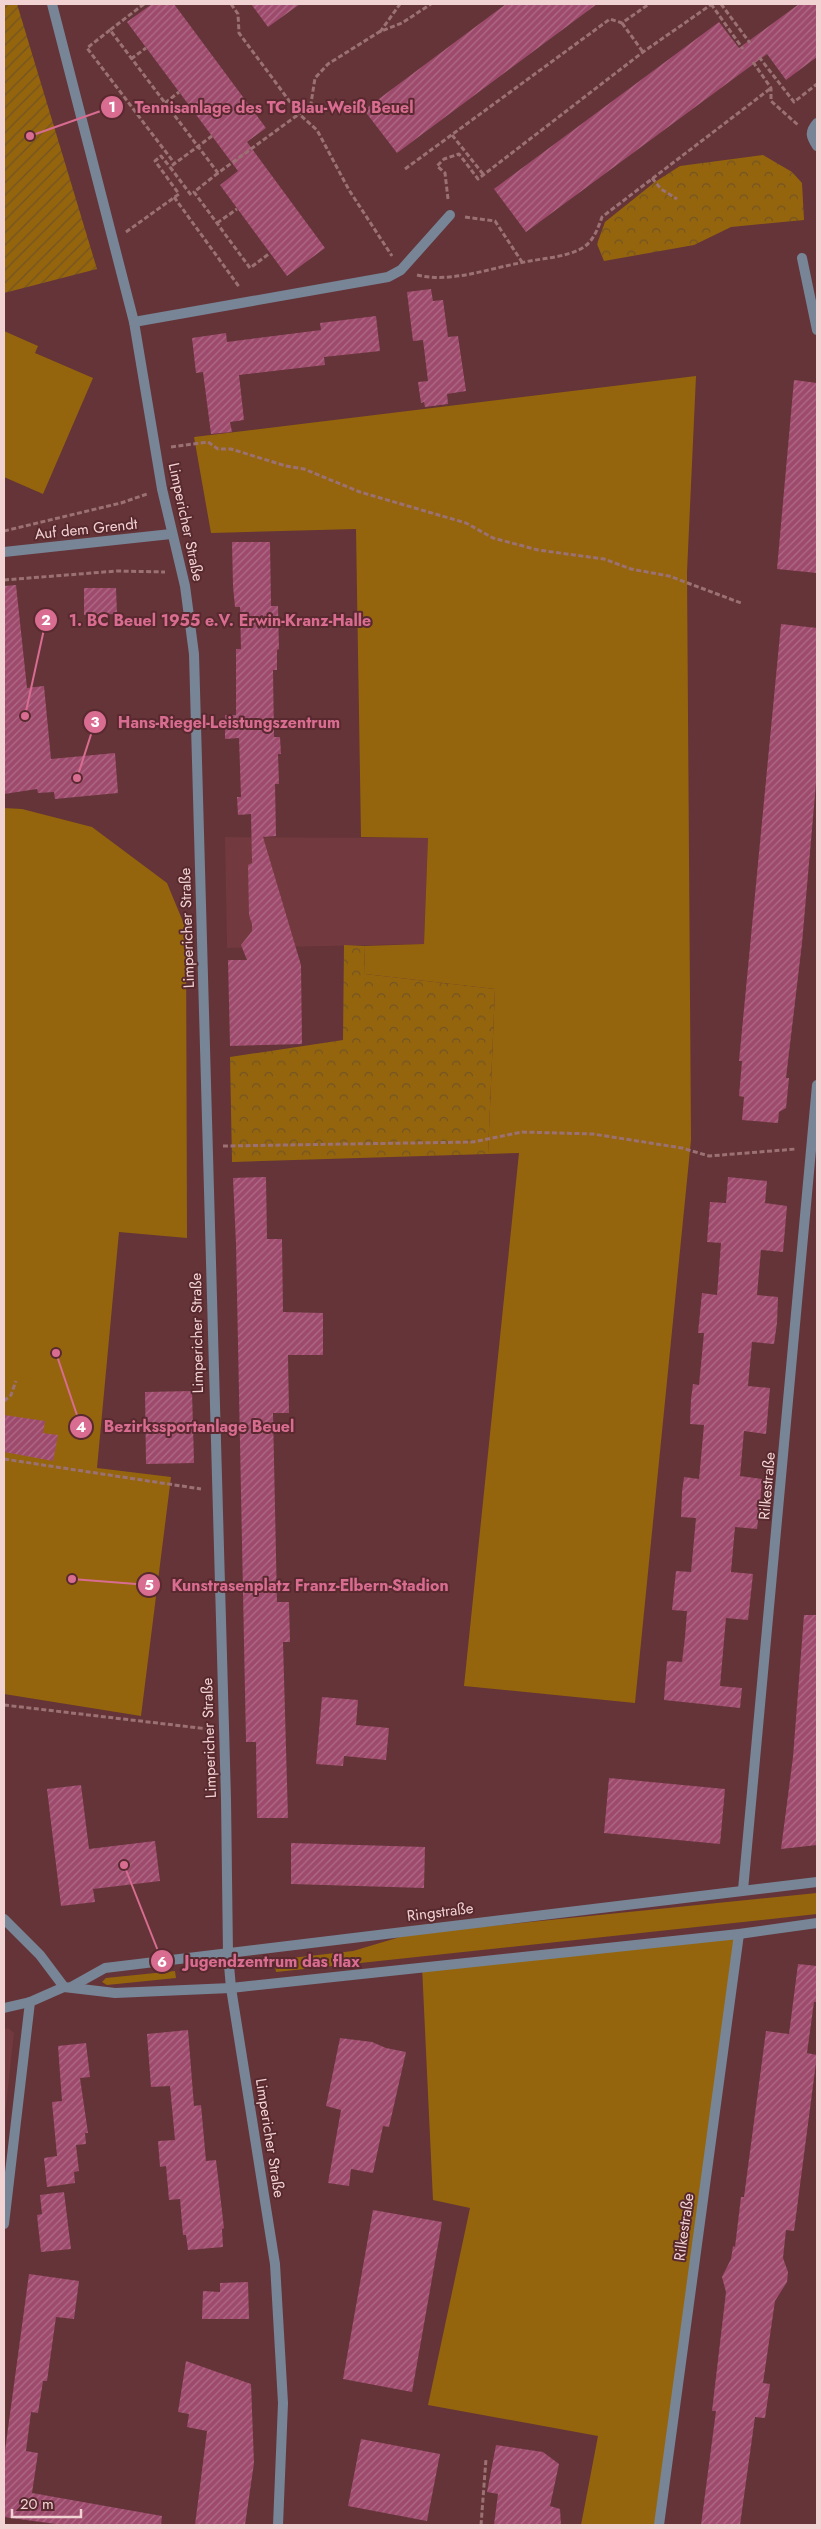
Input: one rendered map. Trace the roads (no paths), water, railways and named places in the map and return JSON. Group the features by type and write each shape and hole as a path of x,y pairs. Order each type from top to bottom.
{"street":[{"name":"Limpericher Straße","path":"52,4 134,322 162,489 181,572 194,654 224,1731 228,1954 231,1988 275,2264 283,2402 278,2525"},
{"path":"817,123 811,130 811,137 817,146"},
{"path":"134,322 372,281 401,270 450,215"},
{"path":"802,258 817,330"},
{"name":"Auf dem Grendt","path":"4,552 171,534"},
{"name":"Rilkestraße","path":"743,1890 779,1519 817,1085"},
{"name":"Ringstraße","path":"4,2008 30,2002 67,1987 105,1968 817,1882"},
{"path":"4,1919 40,1955 67,1987 115,1993 231,1988 739,1934 817,1923"},
{"name":"Rilkestraße","path":"659,2525 739,1934"},
{"path":"4,2224 30,2002"}],"place":[{"name":"Tennisanlage des TC Blau-Weiß Beuel","path":"30,136"},
{"name":"1. BC Beuel 1955 e.V. Erwin-Kranz-Halle","path":"25,716"},
{"name":"Hans-Riegel-Leistungszentrum","path":"77,778"},
{"name":"Bezirkssportanlage Beuel","path":"56,1353"},
{"name":"Kunstrasenplatz Franz-Elbern-Stadion","path":"72,1579"},
{"name":"Jugendzentrum das flax","path":"124,1865"}]}
